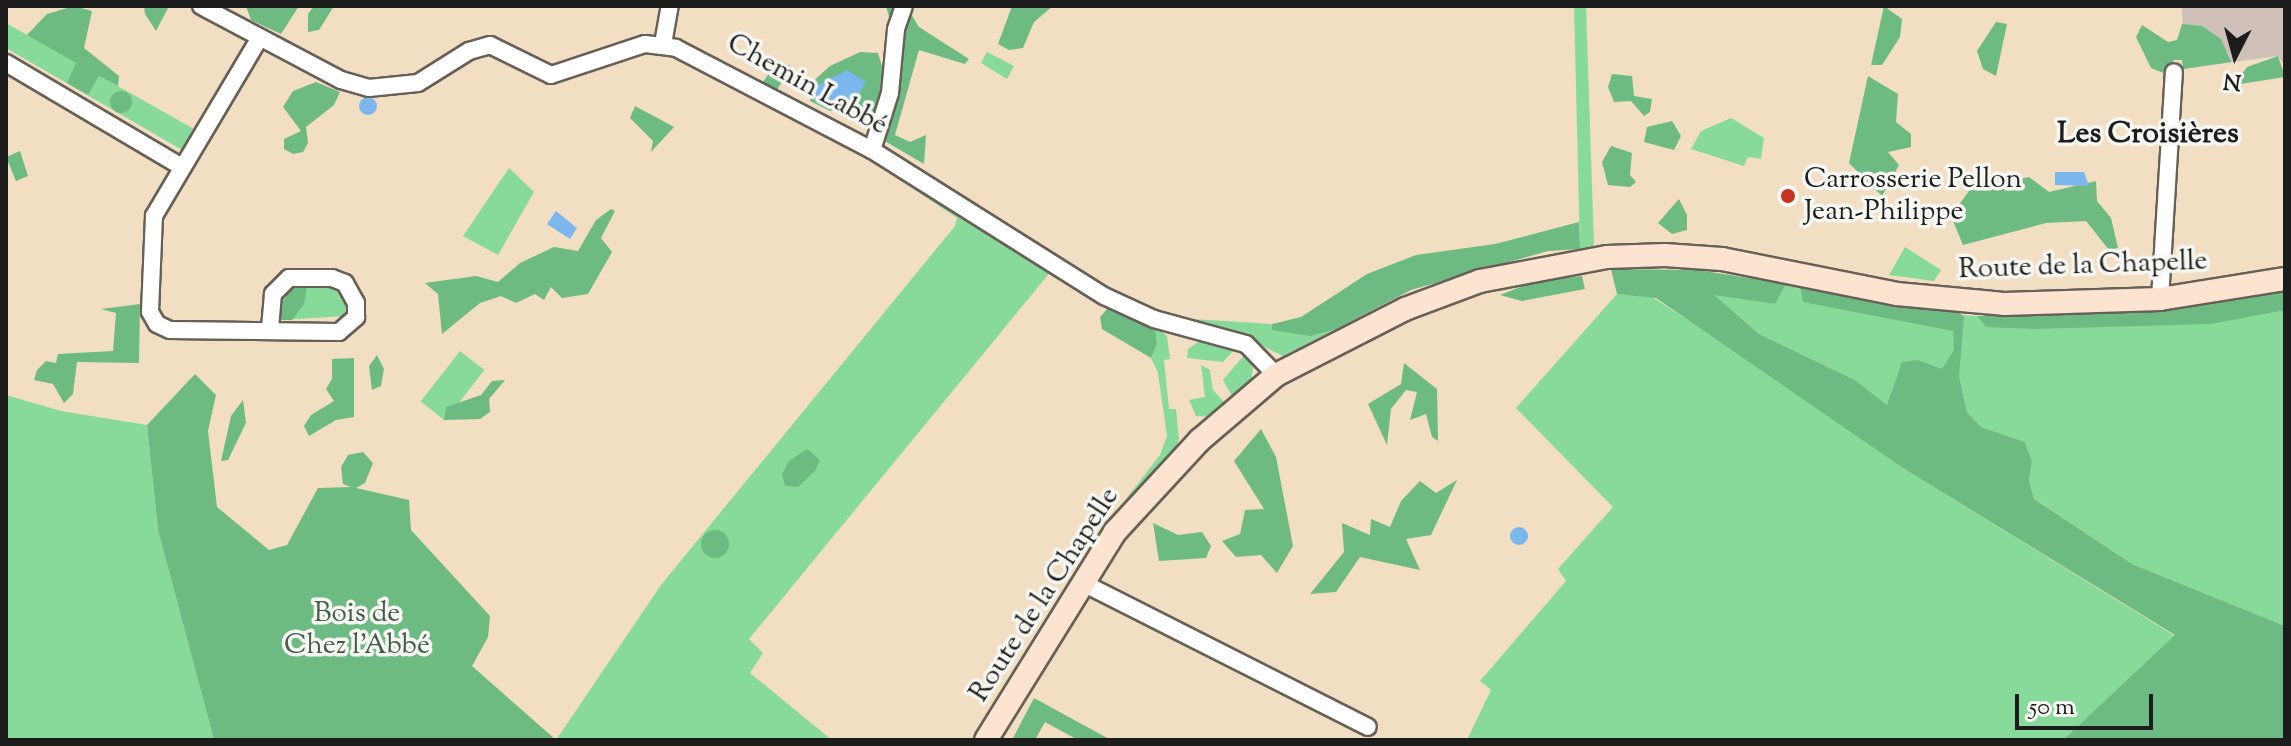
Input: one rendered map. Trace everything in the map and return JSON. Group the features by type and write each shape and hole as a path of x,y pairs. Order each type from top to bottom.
{"main road":[{"name":"Route de la Chapelle","path":"986,740 1115,532 1156,485 1236,406 1276,375 1405,309 1480,281 1607,257 1722,259 1949,301 2160,299 2285,279"}],"street":[{"name":"Chemin Labbé","path":"201,6 341,80 396,89 429,78 469,51 490,45 551,75 563,75 616,51 663,44 704,58 872,150 1104,296 1154,319 1246,344 1276,375"},
{"path":"663,44 670,6"},
{"path":"872,150 890,93 904,6"},
{"path":"259,39 154,216 150,312 157,324 170,330 339,332 349,327 356,317 352,293 332,278 289,278 273,294 270,331"},
{"path":"6,63 182,167"},
{"path":"2160,299 2174,72"},
{"path":"1083,583 1368,727"}],"shaded area":[{"path":"2182,6 2285,6 2285,66 2278,56 2183,69"}],"green space":[{"path":"74,6 92,11 84,48 119,76 118,86 99,76 88,95 67,83 76,63 27,35 47,14"},
{"path":"144,6 169,6 156,31 145,14"},
{"path":"246,6 299,6 281,34 251,20"},
{"path":"314,6 334,6 319,30 308,32 308,14"},
{"path":"886,6 906,6 919,27 969,59 965,64 919,50 895,135 910,142 926,135 924,164 883,140 892,106 872,119 855,100 830,111 810,101 810,84 830,66 860,52 878,53 884,73 898,50"},
{"path":"1012,6 1053,6 1034,22 1023,48 1009,50 998,44"},
{"path":"1574,6 1586,6 1594,246 1580,249"},
{"path":"1884,6 1902,19 1900,37 1882,65 1871,65"},
{"path":"1996,22 2007,24 1996,76 1983,69 1977,51"},
{"path":"6,23 194,129 182,150 6,48"},
{"path":"2182,24 2202,26 2221,39 2231,62 2183,69 2182,60 2174,60 2166,74 2151,68 2136,37 2142,25 2168,42 2177,40"},
{"path":"987,52 1014,66 1007,79 981,63"},
{"path":"2278,56 2285,77 2234,85 2247,67"},
{"path":"778,60 791,66 777,90 763,82"},
{"path":"1612,74 1632,76 1634,96 1652,99 1650,112 1644,116 1631,101 1614,102 1608,87"},
{"path":"1868,76 1898,94 1896,122 1911,134 1911,147 1888,152 1899,165 1882,196 1849,163"},
{"path":"316,82 340,92 334,105 306,127 308,143 303,152 293,154 284,149 284,139 301,131 283,107 293,91"},
{"path":"121,91 129,94 132,102 129,110 121,113 113,110 110,102 113,94"},
{"path":"635,106 674,127 651,152 653,141 630,118"},
{"path":"1731,118 1764,138 1761,159 1748,157 1744,166 1691,149 1701,131"},
{"path":"1672,121 1681,136 1674,150 1644,142 1647,127"},
{"path":"841,141 1052,270 749,639 763,653 750,673 832,740 556,740 661,585 955,226 957,218"},
{"path":"1611,146 1632,153 1630,175 1636,182 1630,187 1608,185 1602,162"},
{"path":"20,151 28,176 16,181 6,157"},
{"path":"509,168 534,192 498,255 463,236"},
{"path":"2029,177 2049,192 2096,181 2097,201 2111,218 2118,248 2109,250 2086,221 2046,223 1963,245 1951,216 1971,188"},
{"path":"1679,199 1687,215 1687,230 1672,234 1658,223"},
{"path":"611,209 615,211 601,238 612,252 588,294 562,298 551,287 544,300 535,294 516,303 501,296 480,303 442,334 438,294 425,283 476,276 498,282 520,263 554,247 578,251 596,220"},
{"path":"1579,222 1580,249 1548,251 1411,290 1336,329 1310,336 1272,330 1272,324 1301,317 1367,274 1416,255 1495,244"},
{"path":"1905,247 1941,270 1934,281 1889,275"},
{"path":"1611,269 1698,270 1786,284 1775,304 1714,295 1759,334 1855,380 1887,405 1902,362 1918,360 1942,369 1954,350 1953,331 1803,302 1800,286 1809,282 1956,309 1964,317 1959,376 1967,412 1981,427 2025,442 2032,461 2029,481 2034,499 2132,564 2285,626 2285,740 2063,740 2175,635 1906,470 1656,298 1617,294"},
{"path":"1582,276 1585,289 1522,301 1500,295 1533,282"},
{"path":"1786,284 1937,313 2012,319 2243,299 2285,288 2285,626 2132,564 2034,499 2029,481 2032,461 2025,442 1981,427 1967,412 1959,376 1887,405 1855,380 1759,334 1712,294 1775,304"},
{"path":"293,285 338,288 347,304 346,316 281,320 280,299"},
{"path":"293,285 307,285 304,304 292,320 281,320 279,309"},
{"path":"2285,288 2285,310 2211,324 2034,329 1986,327 1977,316 2243,299"},
{"path":"1646,293 1790,386 1906,470 2175,636 2063,740 1467,740 1491,690 1480,681 1566,581 1558,569 1613,507 1516,408 1617,294"},
{"path":"140,304 139,363 77,362 73,394 64,403 53,384 34,380 37,370 46,361 56,363 58,354 113,351 116,313 101,309"},
{"path":"1109,307 1155,326 1157,344 1151,358 1102,329 1100,317"},
{"path":"1176,318 1272,324 1272,330 1336,329 1283,356 1232,331"},
{"path":"1155,326 1167,336 1170,359 1164,360 1169,409 1176,409 1179,439 1176,449 1102,530 1160,455 1167,436 1158,373 1151,358 1157,344"},
{"path":"1201,340 1236,348 1223,362 1187,358 1188,349"},
{"path":"460,351 484,370 445,421 421,401"},
{"path":"1245,354 1253,368 1251,383 1233,398 1223,380"},
{"path":"377,355 384,369 381,386 372,390 369,366"},
{"path":"354,358 354,417 336,420 309,436 304,426 311,415 334,401 326,389 332,379 332,359"},
{"path":"1404,363 1437,389 1438,441 1432,437 1426,414 1410,420 1417,392 1406,390 1391,409 1387,445 1368,404 1401,384"},
{"path":"1201,365 1210,370 1213,390 1226,404 1211,417 1196,416 1189,400 1205,397"},
{"name":"Bois de Chez l'Abbé","path":"195,374 216,395 208,431 217,507 269,550 287,545 318,488 351,487 343,484 341,467 348,455 363,452 373,463 365,483 356,488 409,500 411,530 490,616 488,637 472,666 556,740 214,740 158,530 147,425"},
{"path":"505,380 489,399 490,412 480,419 444,420 446,407 481,395 492,381"},
{"path":"6,395 61,411 147,425 158,530 214,740 6,740"},
{"path":"243,400 246,423 228,460 221,461 231,416"},
{"path":"1261,429 1276,457 1293,546 1277,573 1261,555 1236,557 1222,541 1240,534 1245,510 1264,509 1234,461"},
{"path":"807,449 820,460 815,471 798,487 785,486 782,474 789,461"},
{"path":"1457,480 1431,535 1406,539 1420,570 1360,557 1336,592 1310,594 1344,552 1342,523 1370,535 1371,519 1390,527 1401,501 1420,481 1436,493"},
{"path":"1153,523 1178,535 1202,532 1211,546 1206,558 1159,561"},
{"path":"715,530 725,534 729,544 725,554 715,558 705,554 701,544 705,534"},
{"path":"1034,698 1111,740 1078,740 1045,722 1035,740 1012,740"}],"water":[{"path":"847,70 866,82 850,109 837,113 797,86 811,89"},
{"path":"368,97 377,106 368,115 359,106"},
{"path":"2055,172 2084,172 2089,186 2055,185"},
{"path":"556,211 577,228 570,239 547,224"},
{"path":"1519,527 1528,536 1519,545 1510,536"}],"place":[{"name":"Carrosserie Pellon Jean-Philippe","path":"1788,196"}],"district":[{"name":"Les Croisières","path":"2148,135"}]}
